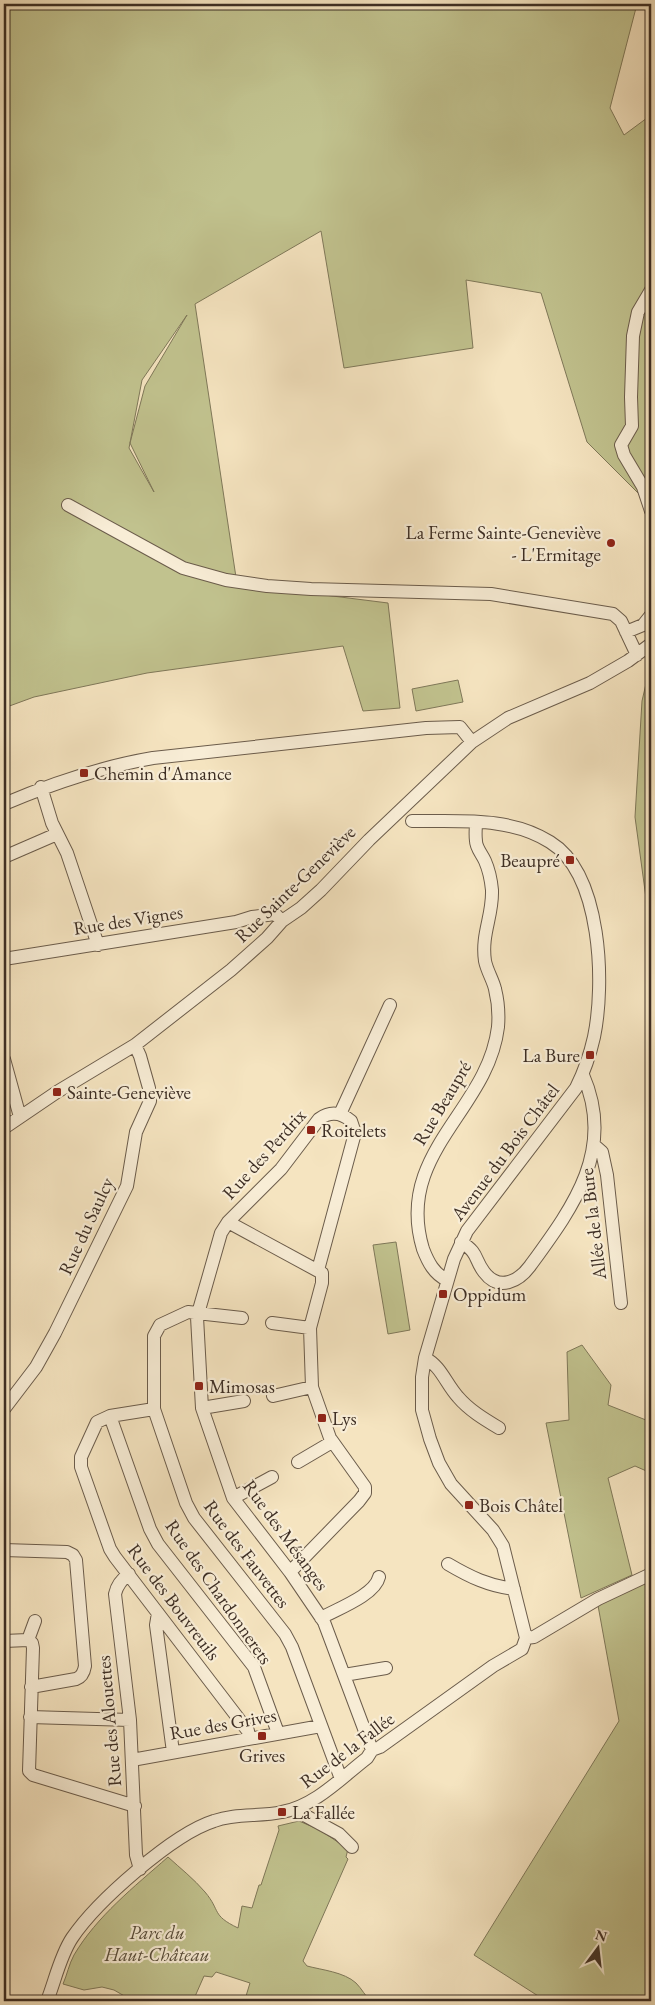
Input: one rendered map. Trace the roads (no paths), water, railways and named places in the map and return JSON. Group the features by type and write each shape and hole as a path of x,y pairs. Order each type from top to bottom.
{"street":[{"path":"651,290 638,312 633,336 632,426 622,439 621,445 624,455 643,487 651,511"},
{"path":"68,505 183,568 226,580 267,586 311,589 471,593 506,596 613,614 619,618 637,654"},
{"path":"626,632 643,625 651,615"},
{"path":"637,654 651,644"},
{"path":"637,654 651,650"},
{"name":"Rue Sainte-Geneviève","path":"4,1128 88,1073 135,1045 231,970 267,938 279,924 321,890 368,840 472,742 508,718 590,683 637,654"},
{"path":"4,804 41,788 84,773 153,758 390,732 457,727 462,728 472,742"},
{"path":"41,788 57,834 67,853 98,945"},
{"name":"Avenue du Bois Châtel","path":"412,821 476,822 508,825 536,835 551,843 570,860 587,891 597,943 598,990 594,1036 582,1075 576,1088 474,1221 461,1242 447,1280 425,1358 421,1400 430,1439 447,1478 493,1530 500,1541 506,1555 526,1638"},
{"name":"Rue Beaupré","path":"447,1280 441,1278 433,1270 421,1240 419,1198 422,1180 443,1136 481,1080 494,1047 498,1025 495,990 486,964 483,945 491,905 492,889 489,873 476,841 476,822"},
{"path":"4,857 57,834"},
{"name":"Rue des Vignes","path":"4,959 236,922 259,916 275,914 279,924"},
{"path":"318,1270 355,1133 351,1122 340,1114 390,1006"},
{"name":"Rue du Saulcy","path":"4,1409 36,1367 55,1333 127,1186 136,1132 150,1101 149,1088 135,1045"},
{"path":"4,1060 20,1117"},
{"path":"461,1242 473,1250 483,1271 490,1278 504,1282 520,1278 574,1203 582,1186 594,1145 595,1132 591,1099 582,1075"},
{"name":"Rue des Perdrix","path":"228,1222 281,1169 319,1119 325,1115 340,1114"},
{"name":"Allée de la Bure","path":"594,1145 602,1152 607,1175 621,1304"},
{"path":"228,1222 318,1270 322,1274 323,1280 310,1328 312,1388 332,1442 364,1485 365,1493 290,1572"},
{"name":"Rue des Mésanges","path":"228,1222 221,1232 197,1313 202,1408 233,1498 290,1572 321,1618 372,1750"},
{"name":"Rue des Fauvettes","path":"197,1313 188,1312 160,1325 156,1330 154,1336 154,1409 186,1503 194,1518 285,1634 292,1647 341,1779"},
{"path":"197,1313 242,1318"},
{"path":"272,1323 310,1328"},
{"path":"425,1358 436,1364 448,1385 464,1404 499,1428"},
{"path":"273,1396 312,1388"},
{"path":"202,1408 244,1401"},
{"path":"110,1416 154,1409"},
{"name":"Rue des Bouvreuils","path":"110,1416 97,1422 80,1462 110,1549 248,1731 249,1738"},
{"name":"Rue des Chardonnerets","path":"110,1416 150,1529 158,1544 254,1667 278,1733"},
{"path":"298,1462 332,1442"},
{"path":"233,1498 272,1477"},
{"path":"4,1550 67,1552 73,1555 76,1560 85,1669 82,1676 76,1679 31,1687"},
{"path":"448,1564 487,1584 514,1589"},
{"name":"Rue des Alouettes","path":"129,1574 120,1583 115,1594 130,1720 136,1855 140,1869"},
{"name":"Rue de la Fallée","path":"47,2001 72,1938 111,1894 177,1839 215,1820 241,1815 282,1812 299,1807 315,1799 367,1758 372,1750 380,1747 493,1666 522,1649 526,1638 534,1636 598,1599 651,1574"},
{"path":"321,1618 372,1591 379,1577"},
{"path":"158,1614 156,1625 173,1752"},
{"path":"28,1640 35,1621"},
{"path":"4,1640 28,1640 32,1643 28,1766 33,1774 135,1806"},
{"path":"344,1675 386,1668"},
{"path":"30,1716 130,1720"},
{"name":"Rue des Grives","path":"132,1760 321,1726"},
{"path":"299,1807 306,1816 339,1834 352,1846"}],"place":[{"name":"La Ferme Sainte-Geneviève - L'Ermitage","path":"611,543"},
{"name":"Chemin d'Amance","path":"84,773"},
{"name":"Beaupré","path":"570,860"},
{"name":"La Bure","path":"590,1055"},
{"name":"Sainte-Geneviève","path":"57,1092"},
{"name":"Roitelets","path":"311,1130"},
{"name":"Oppidum","path":"443,1294"},
{"name":"Mimosas","path":"199,1386"},
{"name":"Lys","path":"322,1418"},
{"name":"Bois Châtel","path":"469,1505"},
{"name":"Grives","path":"262,1736"},
{"name":"La Fallée","path":"282,1812"}],"park label":[{"name":"Parc du Haut-Château","path":"157,1943"}]}
